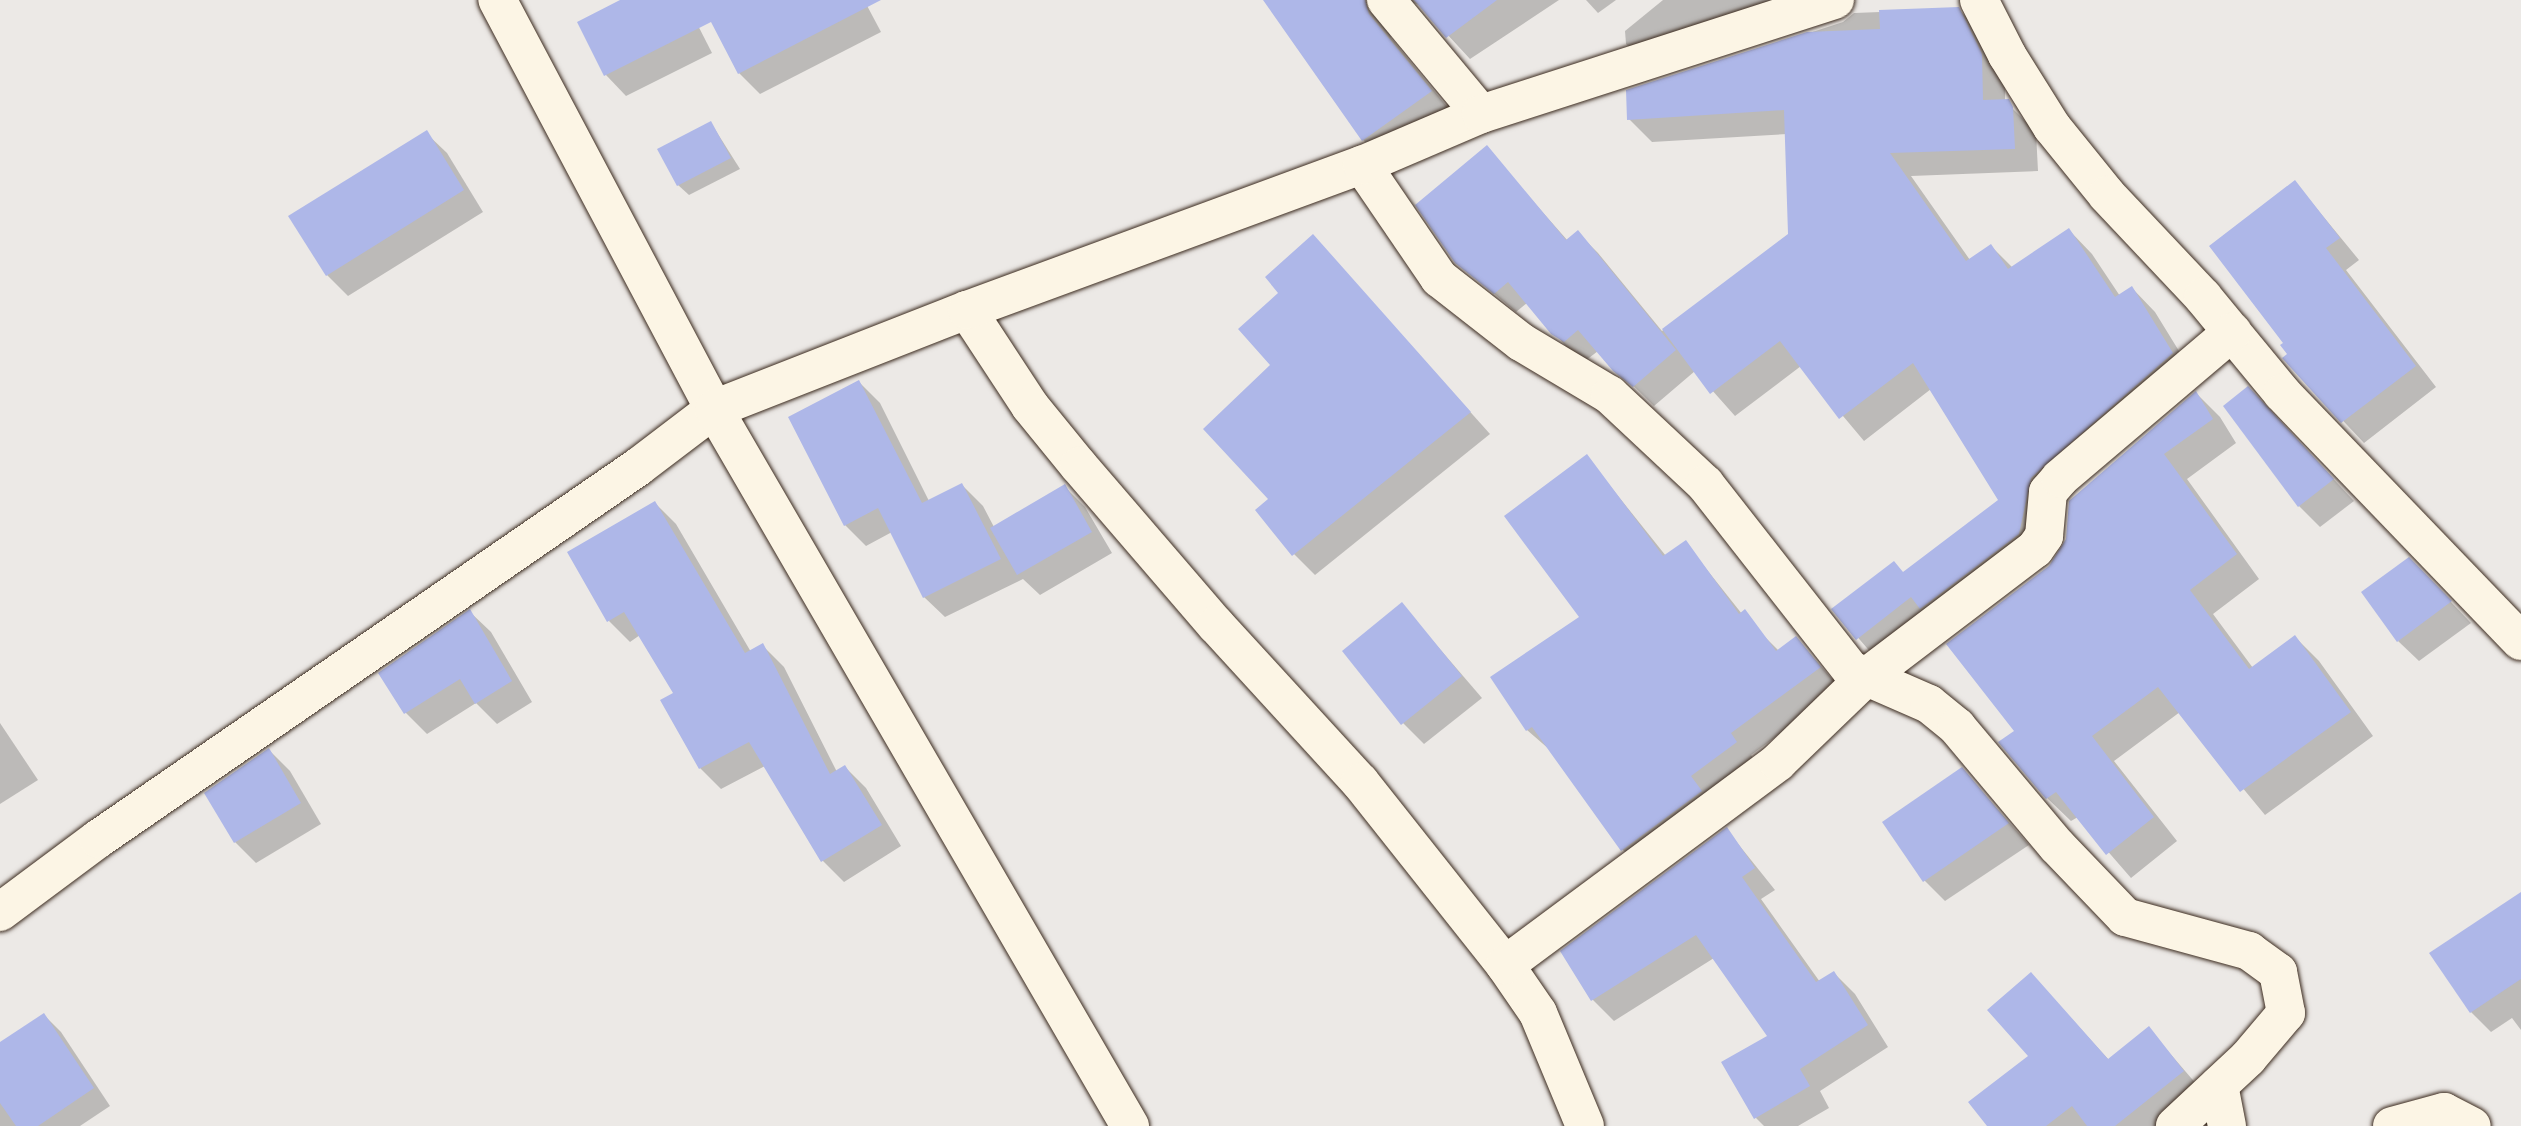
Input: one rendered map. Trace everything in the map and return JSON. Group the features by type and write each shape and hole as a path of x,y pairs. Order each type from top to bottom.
{"street":[{"path":"497,0 713,409 1130,1126"},
{"path":"1385,0 1481,114"},
{"path":"0,912 98,839 616,482 713,409 967,310 1362,165 1481,114 1835,0"},
{"path":"1979,0 2007,55 2052,128 2107,195 2232,332 2282,393 2521,641"},
{"path":"1362,165 1439,278 1521,342 1610,395 1696,475 1851,670 1928,704 1957,727 2057,846 2124,917 2249,951 2278,972 2286,1013 2219,1085 2175,1126"},
{"path":"967,310 1030,405 1087,475 1216,625 1360,782 1505,965 1538,1013 1585,1126"},
{"path":"1505,965 1778,762 1865,678 2035,549 2043,536 2048,492 2060,478 2232,332"},
{"path":"2219,1085 2227,1126"},
{"path":"2392,1126 2444,1112 2472,1126"}],"building":[{"path":"620,0 881,0 738,74 711,22 604,76 577,22"},
{"path":"1263,0 1365,0 1369,14 1432,91 1362,141"},
{"path":"1414,0 1497,0 1446,38"},
{"path":"1959,7 1982,54 1983,100 2009,99 2013,107 2015,149 1890,153 1966,261 1991,244 2008,269 2069,228 2115,297 2132,286 2173,353 2031,478 2019,534 1920,609 1911,597 1856,640 1831,609 1894,561 1903,572 1998,500 1913,363 1839,419 1780,341 1710,394 1662,329 1788,234 1784,110 1627,120 1626,90 1807,32 1880,29 1879,10"},
{"path":"711,121 731,158 677,186 657,149"},
{"path":"427,130 464,190 326,276 288,216"},
{"path":"1487,145 1566,240 1578,230 1676,350 1633,387 1613,371 1578,330 1564,342 1551,334 1508,282 1494,294 1455,263 1415,205"},
{"path":"2295,180 2340,238 2326,248 2416,366 2341,423 2282,358 2287,354 2280,345 2283,343 2209,246"},
{"path":"1313,234 1471,412 1292,556 1255,510 1268,499 1203,429 1270,365 1238,329 1278,293 1265,277"},
{"path":"859,380 922,503 962,483 1001,559 923,598 878,508 844,526 788,417"},
{"path":"2248,386 2334,479 2298,507 2223,406"},
{"path":"2196,391 2213,419 2164,454 2237,554 2190,590 2249,669 2295,635 2351,712 2240,792 2158,687 2092,736 2154,817 2106,855 2056,792 2046,799 1998,742 2014,731 1946,644 2049,566 2066,539 2069,501"},
{"path":"1587,454 1663,556 1686,540 1739,614 1745,609 1776,651 1796,636 1821,667 1731,733 1737,742 1691,776 1702,791 1621,851 1532,727 1526,731 1490,677 1579,617 1504,516"},
{"path":"1065,484 1092,532 1017,575 990,528"},
{"path":"655,501 745,653 763,643 830,774 845,765 882,825 821,862 749,742 699,769 660,700 673,693 624,612 607,622 567,552"},
{"path":"2409,557 2452,601 2397,642 2361,592"},
{"path":"1402,602 1462,676 1401,725 1342,651"},
{"path":"470,609 512,681 475,704 460,679 404,714 378,673"},
{"path":"269,748 301,803 234,843 204,793"},
{"path":"1962,767 2009,823 1923,882 1882,822"},
{"path":"1727,827 1755,868 1742,877 1816,982 1834,971 1868,1025 1800,1069 1810,1086 1754,1119 1721,1062 1767,1036 1696,935 1591,1001 1560,951"},
{"path":"2521,892 2521,979 2470,1013 2429,953"},
{"path":"2031,972 2108,1059 2149,1026 2184,1071 2115,1126 2087,1126 2072,1106 2046,1126 1987,1126 1968,1102 2028,1056 1987,1010"},
{"path":"44,1013 94,1088 38,1126 16,1126 0,1103 0,1042"}]}
